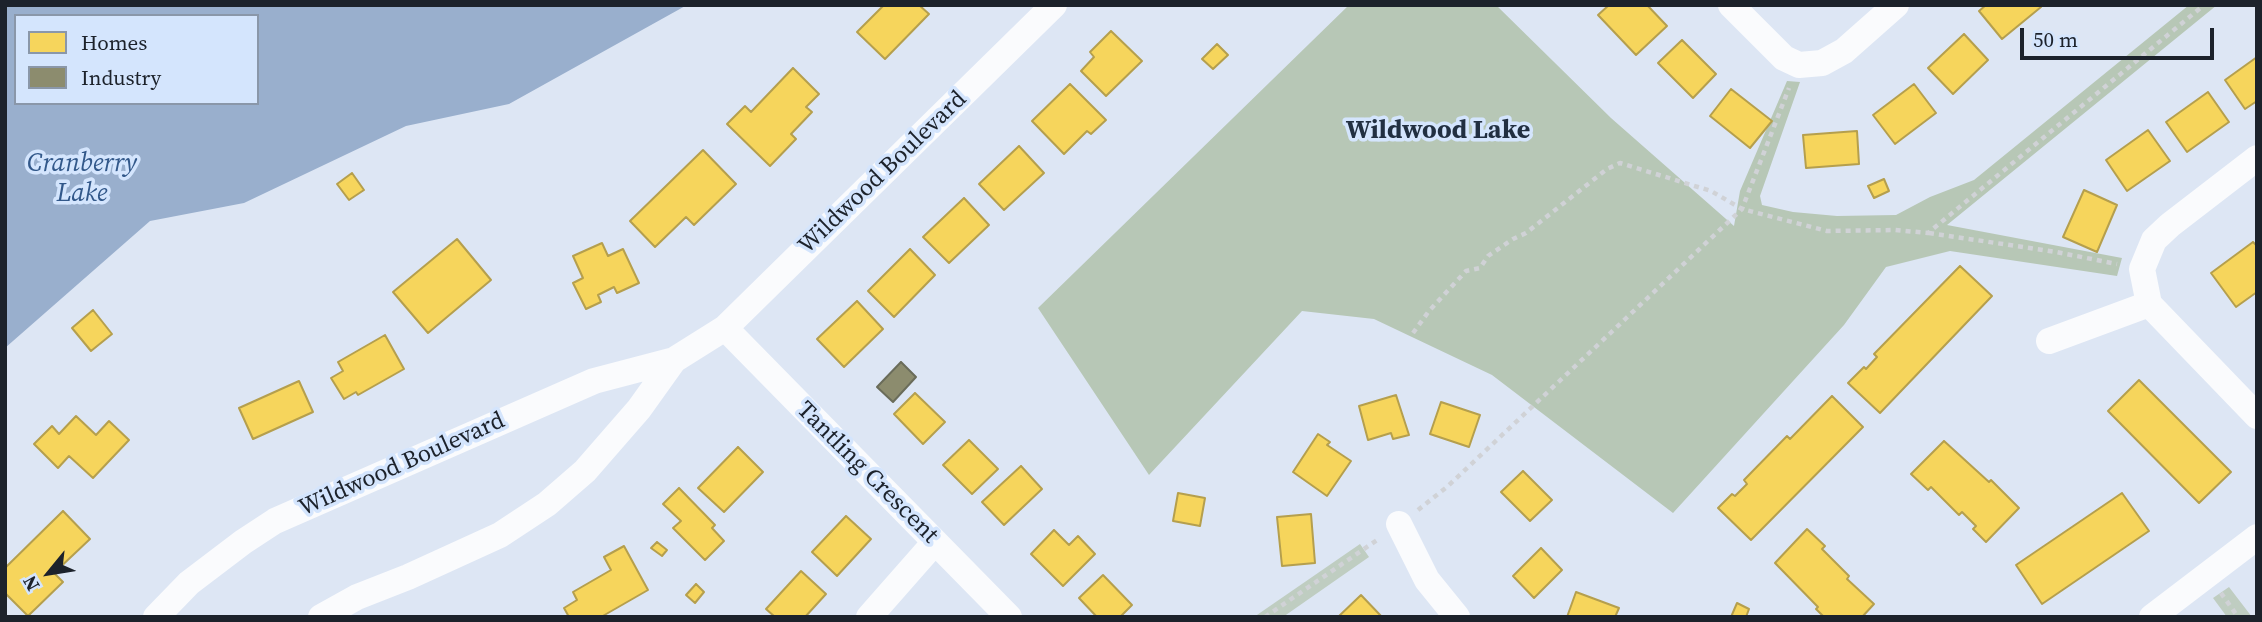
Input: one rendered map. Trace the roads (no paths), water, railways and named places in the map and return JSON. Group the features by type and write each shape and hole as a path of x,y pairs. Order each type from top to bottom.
{"street":[{"name":"Wildwood Boulevard","path":"156,617 189,583 275,521 594,381 674,360 724,328 1054,5"},
{"path":"1731,5 1784,58 1799,65 1822,63 1844,51 1896,5"},
{"path":"2257,158 2154,240 2142,269 2149,304 2257,416"},
{"path":"2049,341 2149,304"},
{"name":"Tantling Crescent","path":"724,328 1009,617"},
{"name":"Wildwood Boulevard","path":"321,617 357,597 408,577 500,534 547,504 585,471 639,409 674,360"},
{"path":"1399,524 1427,580 1457,617"},
{"path":"2152,617 2257,537"},
{"path":"869,617 935,542"}],"water":[{"name":"Cranberry Lake","path":"5,5 687,5 509,104 406,126 244,203 150,221 5,348"}],"district":[{"name":"Wildwood Lake","path":"1438,131"}]}
